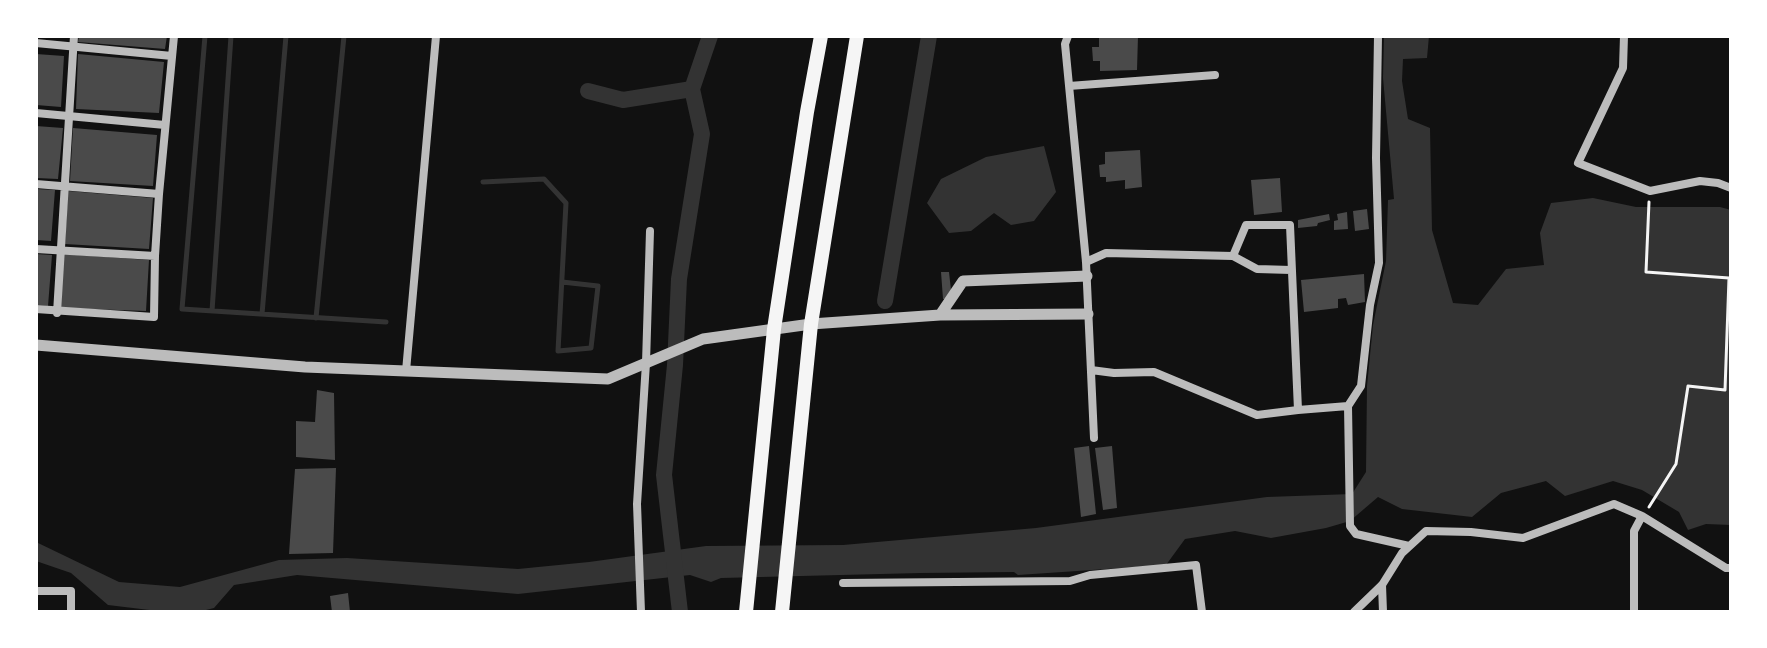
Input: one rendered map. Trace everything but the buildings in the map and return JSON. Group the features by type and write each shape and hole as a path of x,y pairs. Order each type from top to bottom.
{"main road":[{"path":"746,612 774,329 821,36"},
{"path":"782,612 811,324 857,36"}],"street":[{"path":"57,312 74,36"},
{"path":"36,309 154,317 159,194 174,36"},
{"path":"406,371 436,36"},
{"path":"1068,36 1065,44 1086,262 1094,438"},
{"path":"1378,36 1376,158 1379,263 1370,305 1361,386 1348,406 1350,526 1356,534 1409,546"},
{"path":"1624,36 1623,68 1578,163 1650,191 1700,181 1731,188"},
{"path":"36,43 172,56"},
{"path":"1069,86 1215,75"},
{"path":"36,113 165,125"},
{"path":"36,184 159,194"},
{"path":"1233,256 1246,225 1290,225 1298,410"},
{"path":"641,612 637,504 650,231"},
{"path":"36,249 155,256"},
{"path":"1086,262 1106,253 1233,256 1257,269 1291,270"},
{"path":"940,315 963,281 1087,276"},
{"path":"36,345 305,367 608,379 703,339 774,329 940,315 1088,314"},
{"path":"1091,370 1154,372 1257,415 1348,406"},
{"path":"1354,612 1382,585 1402,553 1426,531 1523,538 1614,504 1642,516 1726,568 1731,568"},
{"path":"1634,612 1634,531 1642,516"},
{"path":"843,583 1070,581 1090,575 1196,565 1202,612"},
{"path":"1382,585 1383,612"},
{"path":"36,591 71,591 71,612"}],"path":[{"path":"1642,516 1676,464 1688,386 1725,390 1729,278 1646,272 1650,191"}],"shaded area":[{"path":"1384,36 1429,36 1427,58 1403,59 1402,81 1408,119 1430,128 1432,230 1453,303 1478,305 1506,269 1544,265 1540,233 1551,203 1593,198 1636,207 1720,207 1731,210 1731,525 1706,524 1688,530 1679,512 1642,490 1613,481 1565,496 1546,481 1501,493 1472,517 1402,509 1378,497 1350,521 1326,528 1271,538 1235,531 1185,539 1166,565 1018,575 1014,572 921,573 721,578 711,582 690,575 518,594 297,575 234,585 214,608 198,612 166,612 108,605 71,573 36,561 36,542 119,582 180,587 279,560 347,558 518,569 706,546 843,545 1036,528 1267,497 1352,494 1366,472 1367,386 1373,325 1386,261 1388,200 1394,199 1383,78"},
{"path":"1044,146 1056,192 1034,221 1011,225 994,213 971,231 949,233 927,203 941,179 986,157"}],"waterway":[{"path":"205,36 182,309 386,322"},
{"path":"212,311 231,36"},
{"path":"262,314 286,36"},
{"path":"316,318 344,36"},
{"path":"588,91 623,100 692,89 710,36"},
{"path":"885,301 929,36"},
{"path":"680,612 664,475 675,365 679,279 702,134 692,89"},
{"path":"483,182 544,179 566,203 558,351 591,348 598,286 562,282"}]}
